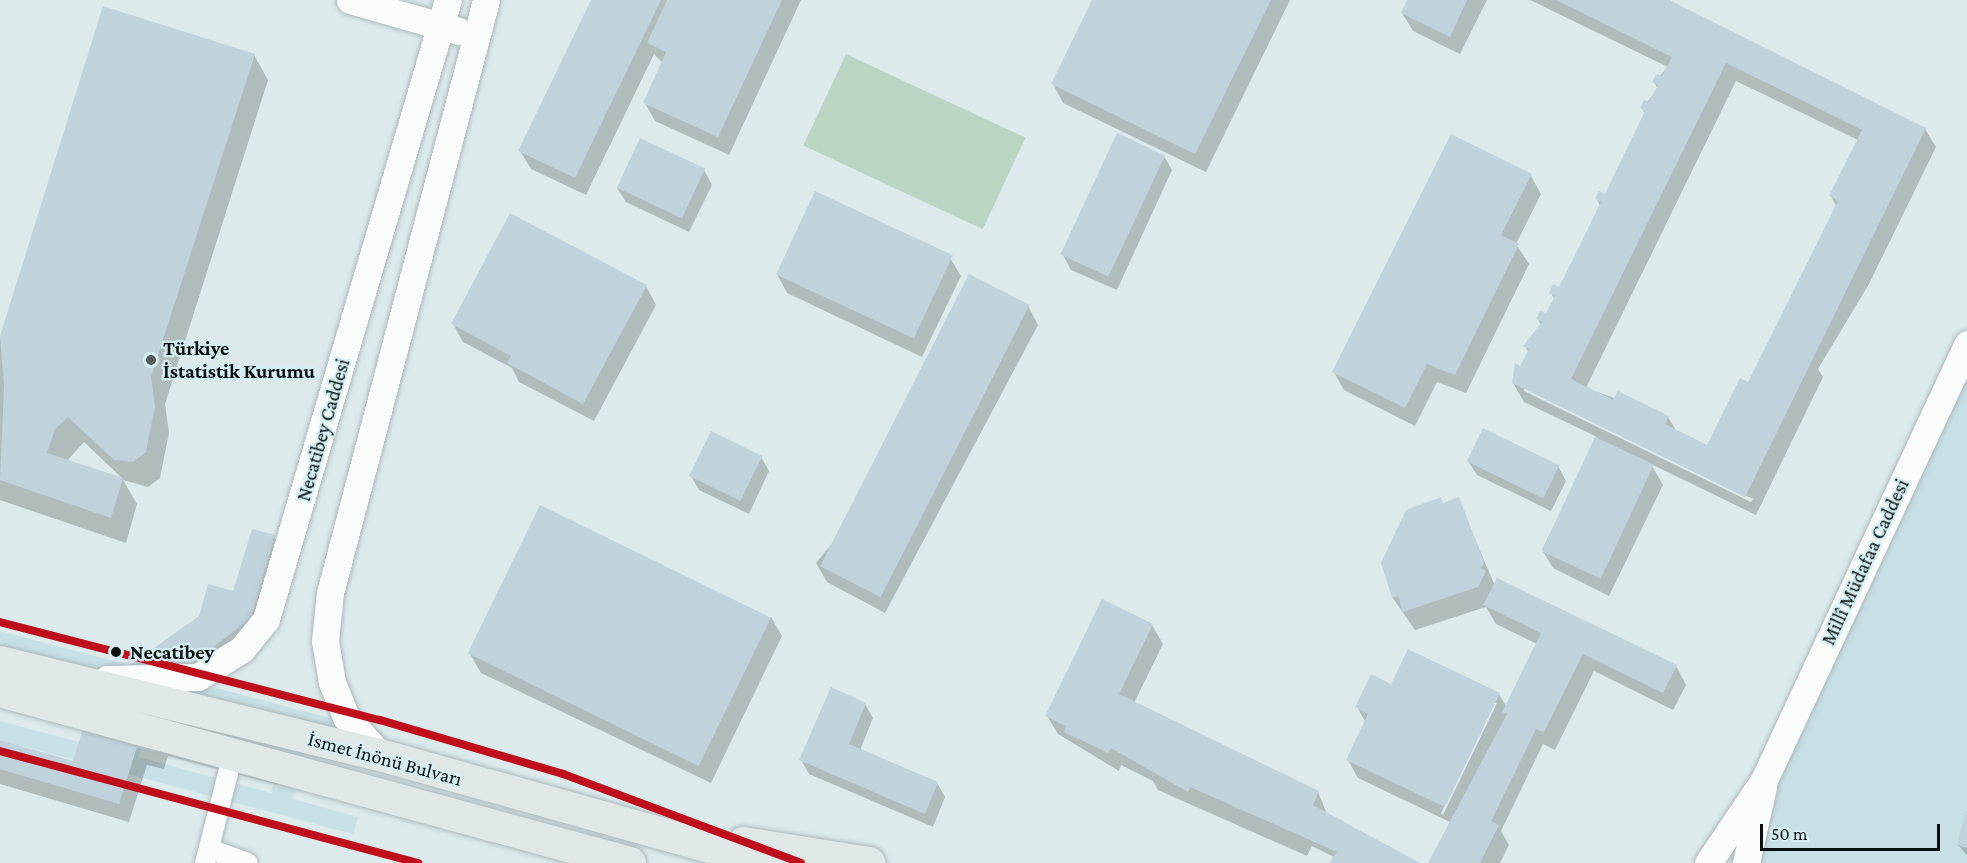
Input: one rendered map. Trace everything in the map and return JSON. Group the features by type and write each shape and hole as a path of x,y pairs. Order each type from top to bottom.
{"main road":[{"path":"350,0 477,36"},
{"name":"Necatibey Caddesi","path":"40,673 152,681 198,678 242,649 266,619 448,0"},
{"path":"380,755 346,717 332,682 325,641 330,593 486,0"},
{"name":"Millî Müdafaa Caddesi","path":"1708,863 1764,780 1967,344"},
{"name":"İsmet İnönü Bulvarı","path":"0,662 380,755 768,863"},
{"name":"İsmet İnönü Bulvarı","path":"0,691 232,758 630,863"},
{"name":"Millî Müdafaa Caddesi","path":"1746,863 1764,780"},
{"path":"647,830 869,863"}],"street":[{"path":"232,758 207,856 247,863"}],"shaded area":[{"path":"1967,344 1967,863 1746,863 1756,824"},
{"path":"0,631 383,732 378,748 311,732 293,799 358,817 353,834 0,740 0,721 117,752 0,649","holes":["289,727 284,748 273,745 268,768 277,770 271,793 139,757 143,742"]}],"green space":[{"path":"846,54 1025,138 983,229 803,146"}],"building":[{"path":"591,0 661,0 575,178 518,151"},
{"path":"667,0 782,0 718,137 643,103 666,52 647,43"},
{"path":"1092,0 1271,0 1195,154 1051,84"},
{"path":"1407,0 1467,0 1450,37 1401,13"},
{"path":"1556,0 1669,0 1926,128 1745,497 1512,383 1515,363 1520,366 1529,349 1523,346 1542,322 1536,319 1540,311 1546,313 1555,296 1549,293 1553,284 1559,287 1601,202 1595,199 1599,191 1605,194 1645,111 1640,108 1644,100 1649,102 1658,85 1652,82 1656,74 1662,76 1672,57","holes":["1726,63 1862,130 1829,196 1838,201 1748,382 1740,378 1707,445 1665,424 1669,416 1618,391 1613,400 1571,379"]},
{"name":"Türkiye İstatistik Kurumu","path":"103,6 255,54 151,377 155,406 146,452 133,462 114,460 68,417 55,429 47,453 123,478 111,518 0,480 4,385 0,336"},
{"path":"1117,133 1165,155 1108,277 1060,254"},
{"path":"1451,134 1532,174 1501,235 1519,244 1455,375 1427,364 1405,408 1332,372"},
{"path":"640,138 705,168 682,218 617,188"},
{"path":"815,191 953,255 914,339 776,274"},
{"path":"510,213 647,285 583,404 507,363 511,356 451,324"},
{"path":"969,274 1030,305 881,597 820,566"},
{"path":"1483,428 1559,465 1543,499 1467,461"},
{"path":"711,431 762,456 740,501 689,476"},
{"path":"1595,437 1654,464 1601,579 1542,551"},
{"path":"1441,497 1443,503 1459,497 1484,562 1481,568 1486,571 1478,587 1403,612 1398,596 1392,598 1381,563 1406,510"},
{"path":"540,505 771,618 699,766 468,653"},
{"path":"252,529 275,535 251,618 171,680 161,714 273,745 268,768 158,738 154,751 137,747 119,804 0,769 0,740 73,761 95,690 199,616 208,584 233,591"},
{"path":"1497,578 1677,665 1663,693 1583,654 1544,732 1536,729 1491,821 1499,825 1480,863 1428,863 1507,714 1502,712 1541,633 1483,605"},
{"path":"1102,599 1153,624 1119,694 1319,791 1313,805 1420,863 1329,863 1337,852 1190,787 1188,792 1111,748 1108,753 1064,732 1066,726 1045,716"},
{"path":"1408,649 1500,693 1445,807 1346,760 1368,714 1355,707 1371,674 1391,684"},
{"path":"831,687 866,703 849,744 938,782 925,814 799,760"},
{"path":"1967,811 1967,848 1957,845"}],"transit line":[{"path":"0,622 380,720 563,774 801,863"},
{"path":"0,751 418,863"}],"place":[{"name":"Türkiye İstatistik Kurumu","path":"151,360"},
{"name":"Necatibey","path":"116,652"}]}
